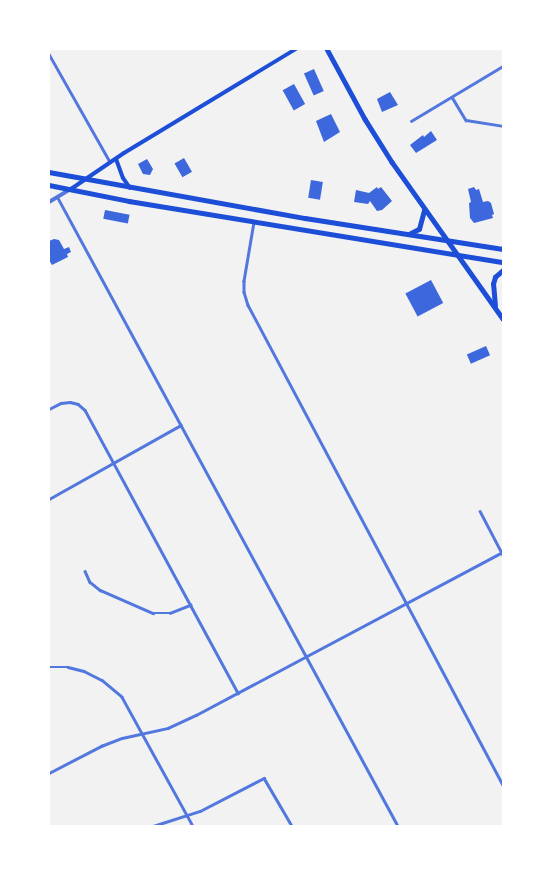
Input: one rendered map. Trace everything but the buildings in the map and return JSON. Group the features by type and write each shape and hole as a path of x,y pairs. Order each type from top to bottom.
{"main road":[{"path":"70,190 110,162 296,49"},
{"path":"327,49 367,124 424,210 503,319"},
{"path":"116,159 123,178 130,188"},
{"path":"49,172 130,188 503,249"},
{"path":"49,185 254,222 503,262"},
{"path":"409,235 419,229 424,210"},
{"path":"495,307 493,284 495,277 503,270"}],"street":[{"path":"49,54 110,162"},
{"path":"411,121 503,66"},
{"path":"452,97 466,120 503,126"},
{"path":"49,202 70,190"},
{"path":"58,198 398,826"},
{"path":"254,222 244,281 244,292 248,304 503,785"},
{"path":"49,409 65,402 74,402 82,407 114,462 238,693"},
{"path":"49,499 181,425"},
{"path":"49,773 101,746 122,738 144,734 183,722 503,553 480,512"},
{"path":"85,571 90,582 100,590 153,613 170,613 190,604"},
{"path":"49,667 76,668 102,680 122,697 193,826"},
{"path":"153,826 187,816 264,778 292,826"}]}
